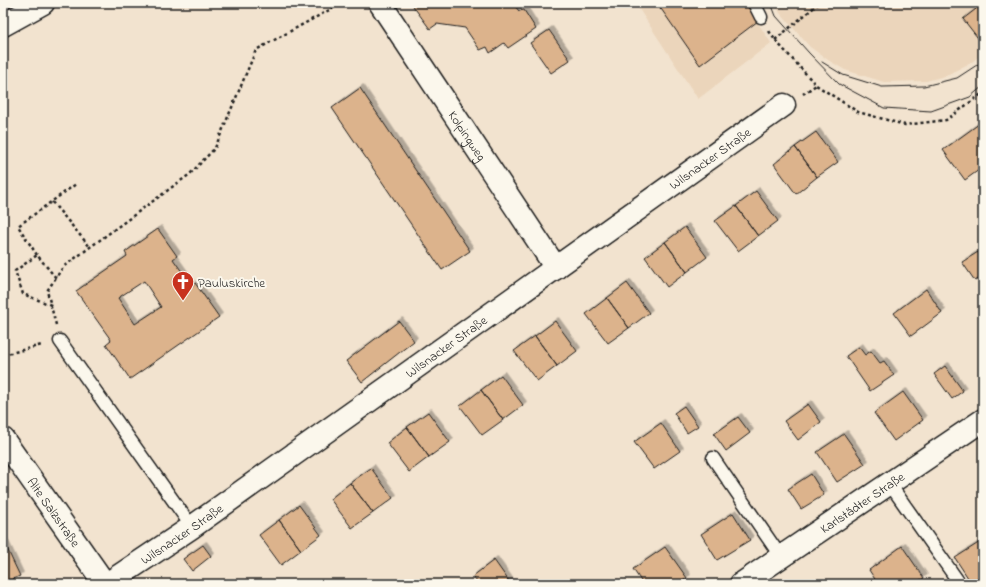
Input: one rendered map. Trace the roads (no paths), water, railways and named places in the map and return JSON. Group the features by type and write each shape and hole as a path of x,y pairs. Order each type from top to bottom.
{"street":[{"path":"3,25 43,3"},
{"name":"Kolpingweg","path":"380,3 556,268"},
{"name":"Wilsnacker Straße","path":"106,584 192,527 784,105"},
{"name":"Karlstädter Straße","path":"741,584 983,420"},
{"name":"Alte Salzstraße","path":"3,438 106,584"}],"lane":[{"path":"754,3 761,17"},
{"path":"60,341 192,527"},
{"path":"713,458 781,557"},
{"path":"889,483 960,584"}],"tram line":[{"path":"771,3 776,16 839,84 884,108 931,111 970,97 983,86"},
{"path":"822,62 843,75 882,87 924,86 957,78 983,61"}],"place":[{"name":"Pauluskirche","path":"183,302"}]}
